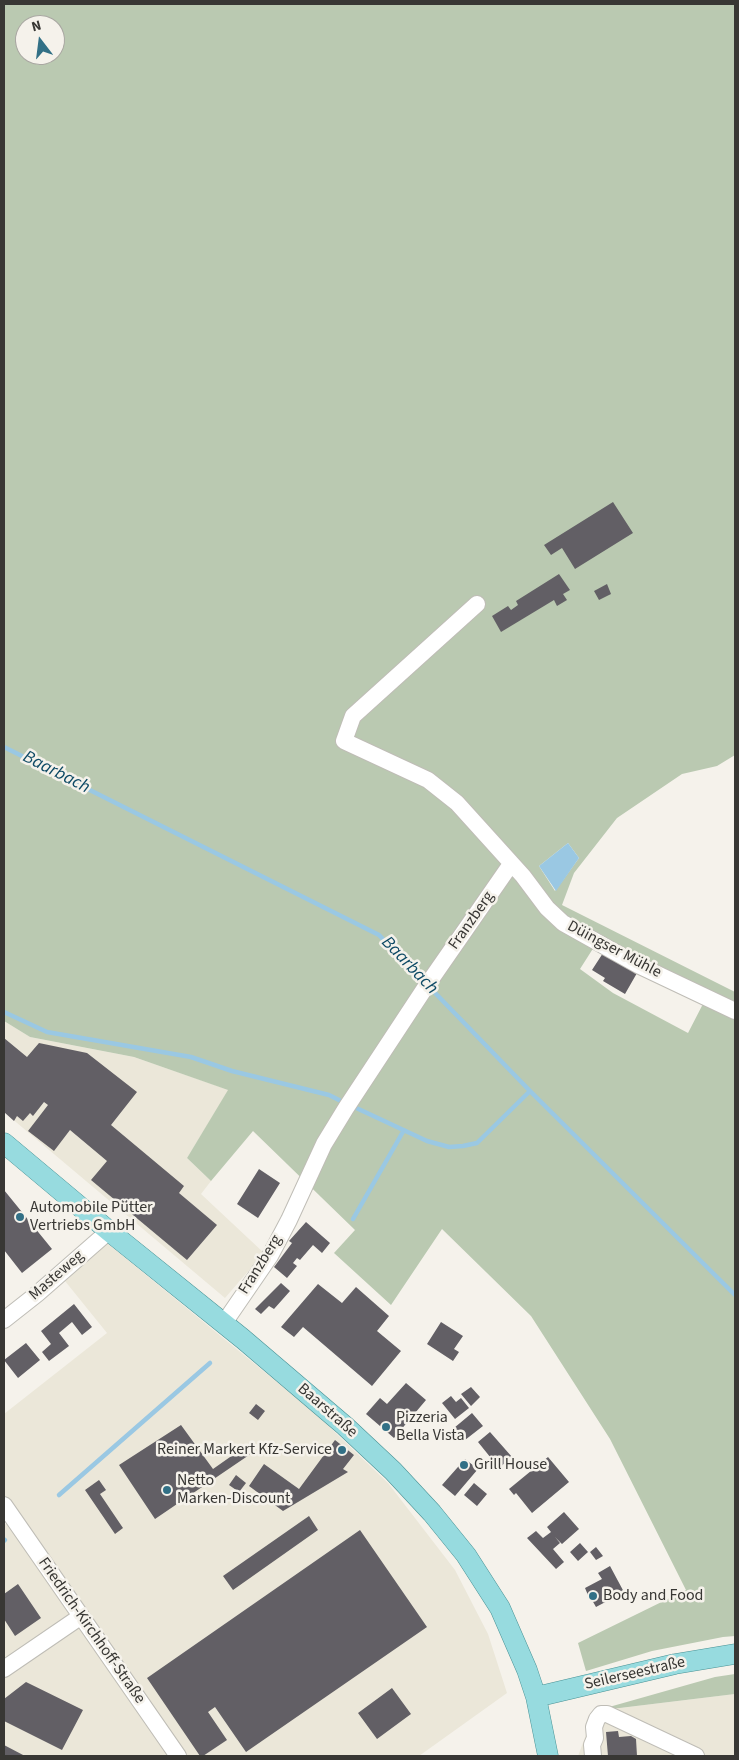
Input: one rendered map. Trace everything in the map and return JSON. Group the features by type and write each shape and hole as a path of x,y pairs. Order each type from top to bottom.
{"main road":[{"name":"Baarstraße","path":"4,1143 109,1231 224,1323 345,1426 393,1471 432,1513 466,1555 494,1598 513,1636 536,1697 548,1756"},
{"name":"Seilerseestraße","path":"536,1697 675,1664 735,1654"}],"street":[{"path":"477,604 353,716 344,741 428,780 457,803 511,864"},
{"name":"Franzberg","path":"224,1323 270,1256 324,1144 349,1102 511,864"},
{"name":"Düingser Mühle","path":"511,864 523,876 547,908 563,923 638,965 735,1011"},
{"name":"Masteweg","path":"4,1320 37,1294 109,1231"},
{"name":"Friedrich-Kirchhoff-Straße","path":"4,1505 178,1756"},
{"path":"4,1669 80,1616"},
{"path":"593,1756 594,1727 601,1714 607,1714 696,1756"}],"shaded area":[{"path":"4,1021 30,1037 134,1057 229,1090 187,1158 211,1181 201,1194 264,1253 225,1298 4,1112"},
{"path":"107,1243 316,1414 388,1483 455,1570 488,1634 507,1693 419,1756 4,1756 4,1525 18,1516 4,1497 4,1414 107,1333 65,1281"},
{"path":"735,1694 735,1756 578,1756 595,1711"}],"green space":[{"path":"4,4 735,4 735,755 717,766 682,774 617,818 574,873 562,905 735,992 735,1008 563,919 518,864 483,826 480,830 506,864 521,878 545,910 562,927 594,947 580,969 613,993 688,1033 705,1000 735,1016 735,1636 652,1651 586,1671 578,1643 686,1590 610,1439 531,1316 442,1229 391,1305 334,1253 355,1230 253,1131 211,1181 187,1158 228,1090 134,1057 30,1037 4,1021","holes":["568,843 579,858 555,891 539,866"]},
{"path":"735,1674 735,1694 595,1711 715,1677"}],"water":[{"path":"568,843 579,858 556,891 539,866"}],"building":[{"path":"613,502 633,533 575,569 562,548 551,555 544,545"},
{"path":"559,574 570,590 563,594 567,600 557,606 554,600 501,632 492,616 508,606 511,610 518,605 516,601"},
{"path":"607,584 611,594 599,600 594,591"},
{"path":"603,953 637,973 625,994 603,981 605,978 592,970"},
{"path":"4,1038 27,1057 39,1043 87,1053 137,1092 111,1125 184,1186 179,1193 217,1225 187,1260 91,1180 107,1161 70,1130 54,1151 28,1131 48,1105 44,1102 33,1116 30,1113 23,1121 17,1116 14,1121 4,1112"},
{"path":"259,1169 280,1183 258,1218 237,1204"},
{"path":"4,1190 52,1249 22,1273 4,1250"},
{"path":"306,1222 330,1243 322,1253 313,1245 300,1260 297,1258 293,1263 297,1266 287,1278 274,1267 292,1243 289,1241"},
{"path":"281,1283 290,1291 274,1309 269,1306 261,1314 255,1309"},
{"path":"318,1284 342,1303 356,1287 389,1316 377,1331 401,1351 372,1386 303,1327 294,1337 281,1327"},
{"path":"74,1304 92,1327 82,1335 72,1322 59,1333 69,1346 49,1361 42,1352 51,1344 41,1331"},
{"path":"441,1322 463,1336 454,1349 459,1352 453,1361 427,1344"},
{"path":"26,1343 40,1360 18,1378 4,1360"},
{"path":"406,1383 426,1400 394,1438 366,1414 380,1398 387,1404"},
{"path":"471,1387 480,1397 471,1406 461,1394"},
{"path":"451,1396 456,1402 461,1398 469,1408 455,1419 442,1403"},
{"path":"256,1404 265,1411 258,1420 249,1413"},
{"path":"472,1413 483,1426 465,1440 454,1428"},
{"name":"Netto Marken-Discount","path":"181,1425 213,1469 250,1443 255,1451 155,1519 119,1465"},
{"path":"490,1432 512,1457 499,1468 478,1442"},
{"path":"335,1440 354,1455 343,1469 348,1472 283,1511 249,1486 264,1464 299,1489"},
{"path":"548,1457 569,1482 532,1513 516,1493 514,1495 509,1489"},
{"path":"465,1459 478,1469 455,1496 442,1485"},
{"path":"236,1475 246,1483 239,1492 229,1485"},
{"path":"99,1480 106,1490 100,1494 123,1528 115,1534 85,1490"},
{"path":"474,1483 487,1494 477,1506 464,1495"},
{"path":"564,1512 579,1529 562,1544 555,1537 560,1543 553,1549 564,1562 556,1569 527,1538 536,1531 543,1538 551,1532 547,1527"},
{"path":"309,1516 318,1530 233,1590 223,1576"},
{"path":"360,1530 427,1627 246,1752 215,1707 208,1712 227,1740 203,1756 200,1756 147,1678"},
{"path":"580,1543 588,1552 578,1561 570,1552"},
{"path":"596,1547 603,1556 596,1560 590,1552"},
{"path":"610,1566 625,1594 614,1601 613,1598 596,1607 592,1600 590,1600 585,1588 602,1579 598,1573"},
{"path":"18,1584 41,1618 15,1636 4,1619 4,1594"},
{"path":"26,1682 83,1710 62,1750 4,1721 4,1699"},
{"path":"392,1688 411,1714 377,1739 358,1713"},
{"path":"618,1731 619,1737 631,1736 636,1739 637,1756 608,1756 606,1732"},
{"path":"4,1745 25,1756 4,1756"}],"waterway":[{"name":"Baarbach","path":"4,747 379,935 530,1091 735,1295"},
{"path":"4,1012 47,1032 191,1057 232,1071 329,1095 345,1103"},
{"path":"352,1106 427,1141 449,1147 463,1146 477,1143 530,1091"},
{"path":"353,1219 404,1130"},
{"path":"59,1495 210,1363"}],"place":[{"name":"Automobile Pütter Vertriebs GmbH","path":"20,1217"},
{"name":"Pizzeria Bella Vista","path":"386,1427"},
{"name":"Reiner Markert Kfz-Service","path":"342,1450"},
{"name":"Grill House","path":"464,1465"},
{"name":"Netto Marken-Discount","path":"167,1490"},
{"name":"Body and Food","path":"593,1596"}]}
